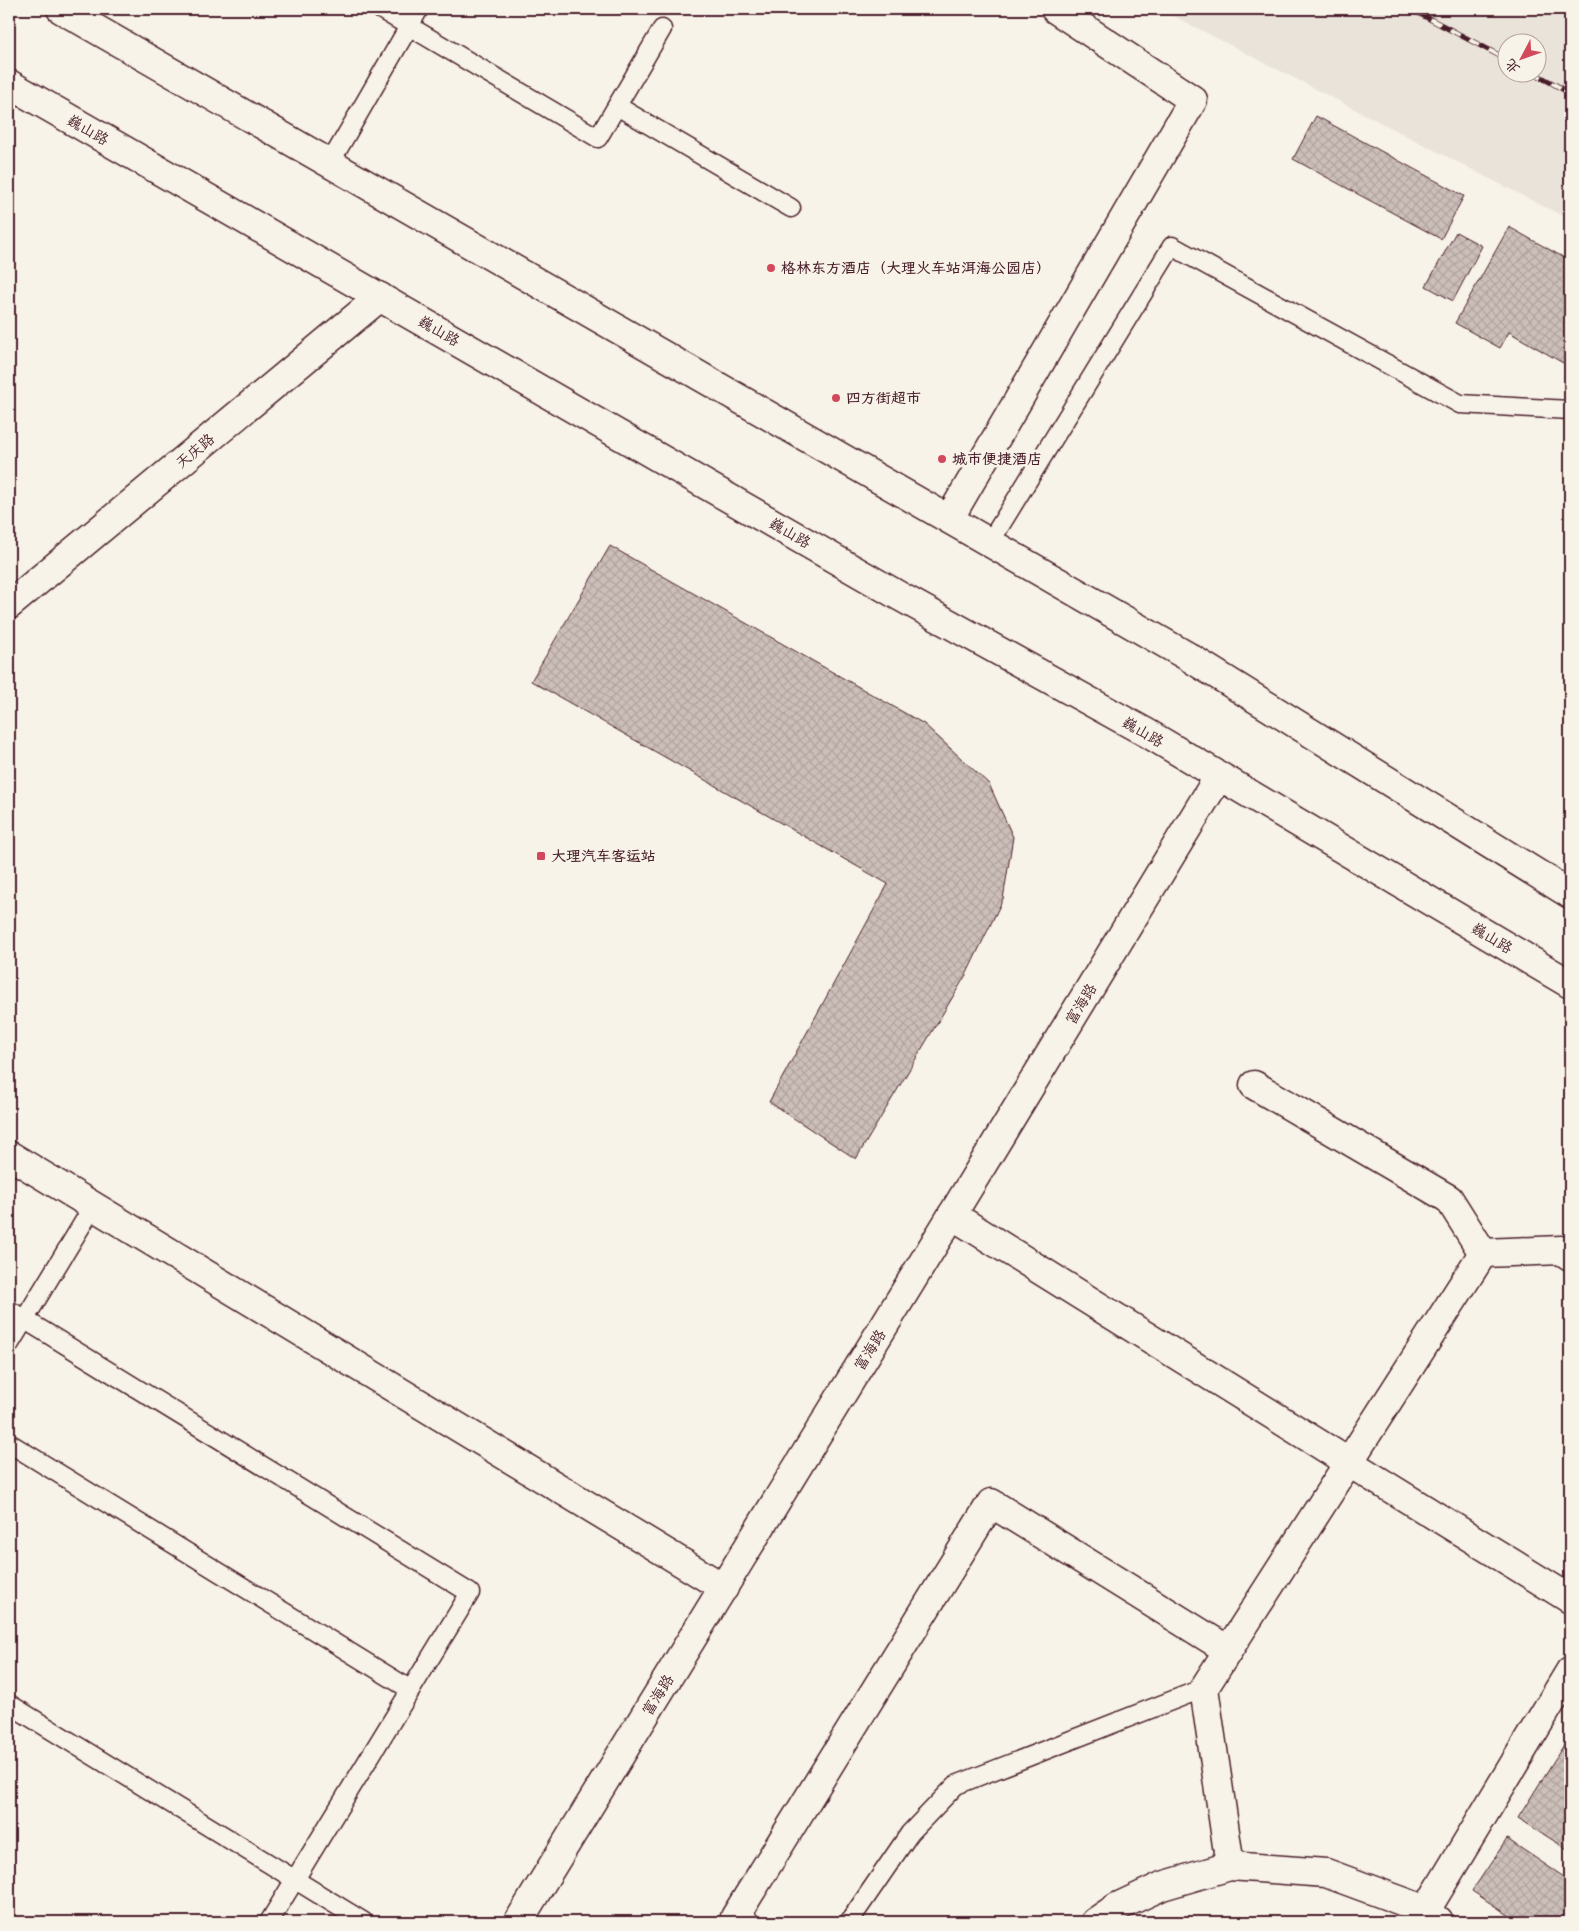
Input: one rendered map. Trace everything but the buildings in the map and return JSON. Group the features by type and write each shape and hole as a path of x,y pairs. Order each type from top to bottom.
{"main road":[{"path":"61,9 990,542 1281,713 1570,894"},
{"path":"949,519 1193,100 1055,9"},
{"name":"巍山路","path":"9,84 901,597 1138,728 1570,984"},
{"name":"天庆路","path":"9,605 380,297"},
{"name":"富海路","path":"522,1921 1219,776"},
{"path":"1254,1085 1449,1199 1483,1253"},
{"path":"9,1155 724,1588"},
{"path":"952,1215 1570,1599"},
{"path":"1483,1253 1561,1250 1570,1256"},
{"path":"1230,1866 1204,1688 1483,1253"},
{"path":"744,1922 735,1917 991,1503 1228,1650"},
{"path":"1095,1922 1117,1907 1162,1886 1230,1866 1326,1873 1428,1918 1570,1671"}],"lane":[{"path":"380,9 598,138 662,28"},
{"path":"330,163 419,9"},
{"path":"617,106 791,208"},
{"path":"990,542 1172,246 1460,404 1570,410"},
{"path":"9,1345 94,1205"},
{"path":"9,1310 470,1593 269,1922"},
{"path":"9,1442 411,1690"},
{"path":"849,1922 910,1833 956,1785 1204,1688"},
{"path":"9,1704 364,1922"}],"shaded area":[{"path":"1160,9 1570,9 1570,220"}],"railway":[{"path":"1411,9 1496,54"},
{"path":"1546,80 1570,93"}],"place":[{"name":"格林东方酒店（大理火车站洱海公园店）","path":"771,268"},
{"name":"四方街超市","path":"836,398"},
{"name":"城市便捷酒店","path":"942,459"},
{"name":"大理汽车客运站","path":"541,856"}]}
